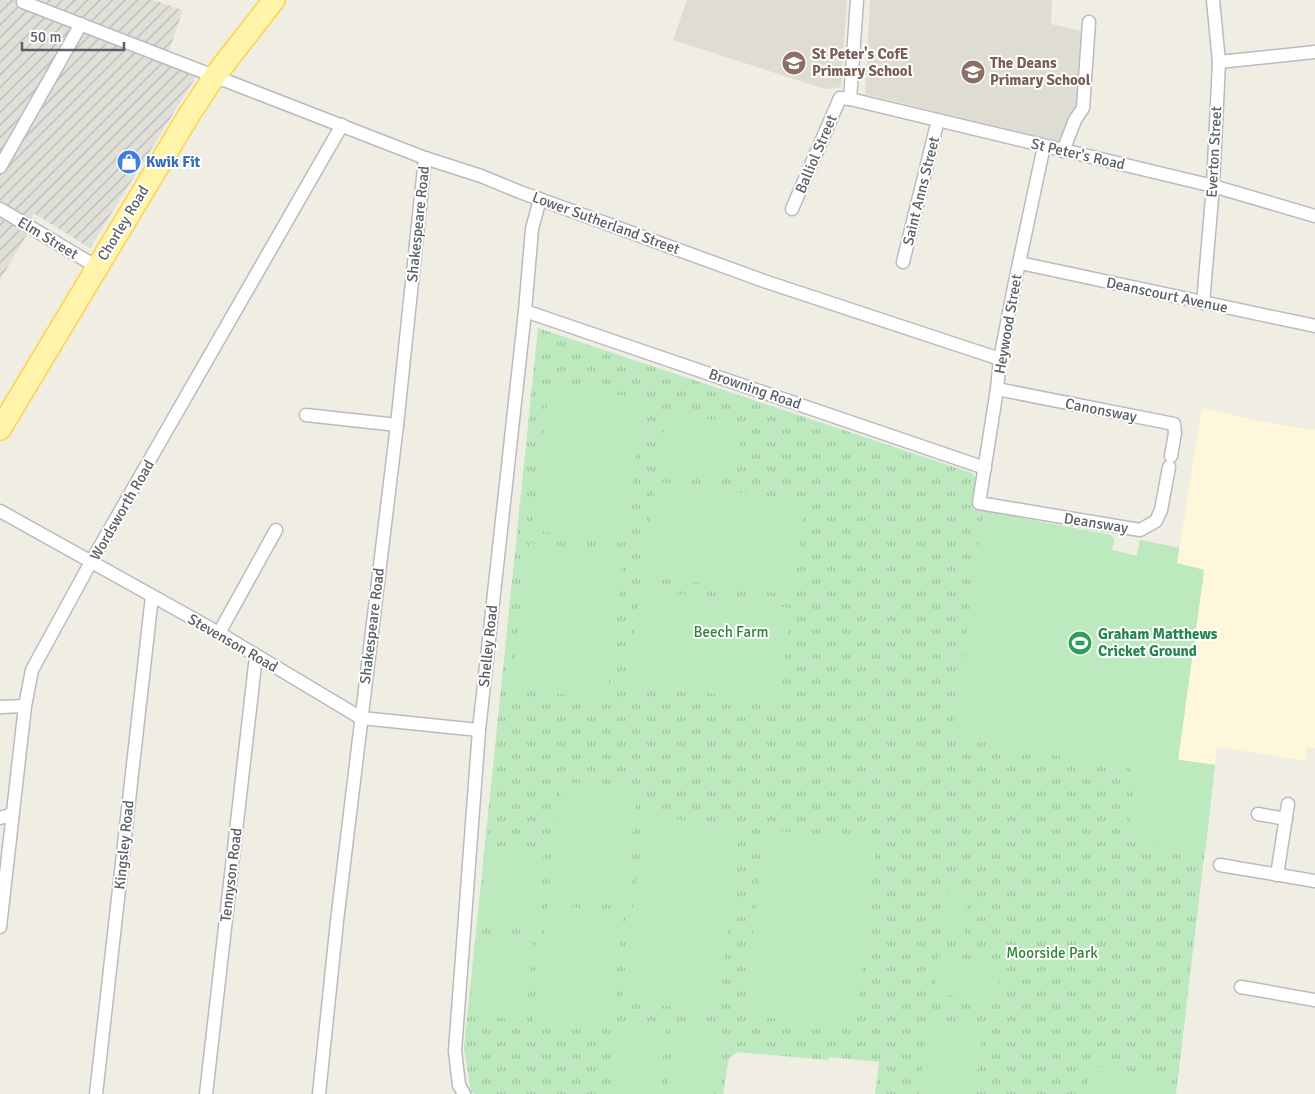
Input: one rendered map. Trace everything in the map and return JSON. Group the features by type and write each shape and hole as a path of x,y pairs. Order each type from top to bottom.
{"main road":[{"name":"Chorley Road","path":"0,429 189,116 214,77 274,0"}],"street":[{"name":"Balliol Street","path":"792,210 845,99 857,0"},
{"name":"Everton Street","path":"1204,303 1213,186 1219,62 1213,0"},
{"name":"Lower Sutherland Street","path":"23,2 425,158 481,176 764,281 1000,359"},
{"path":"1063,151 1083,108 1089,22"},
{"path":"0,167 81,24"},
{"path":"1219,62 1315,52"},
{"name":"St Peter's Road","path":"845,99 1213,186 1315,216"},
{"name":"Saint Anns Street","path":"903,262 938,120"},
{"name":"Wordsworth Road","path":"0,927 6,816 32,670 91,562 342,125"},
{"name":"Heywood Street","path":"979,503 998,389 1000,359 1044,146"},
{"name":"Shakespeare Road","path":"319,1094 337,921 397,424 425,158"},
{"name":"Shelley Road","path":"464,1094 459,1085 455,1051 479,730 525,311 532,229 540,199"},
{"name":"Elm Street","path":"0,209 97,267"},
{"name":"Deanscourt Avenue","path":"1020,263 1315,326"},
{"name":"Browning Road","path":"525,311 985,468"},
{"name":"Canonsway","path":"998,389 1174,424 1175,434 1170,462"},
{"path":"306,415 397,424"},
{"name":"Deansway","path":"979,503 1140,530 1156,521 1161,510 1170,462"},
{"name":"Stevenson Road","path":"0,511 220,634 361,718 479,730"},
{"path":"220,634 276,530"},
{"name":"Kingsley Road","path":"96,1094 152,596"},
{"name":"Tennyson Road","path":"206,1094 256,656"},
{"path":"0,707 25,706"},
{"path":"1277,875 1288,804"},
{"path":"1258,814 1286,819"},
{"path":"1220,865 1315,882"},
{"path":"1241,987 1315,1000"}],"shaded area":[{"path":"0,0 153,0 183,10 165,62 197,75 90,248 33,213 26,236 0,280"},
{"name":"St Peter's CofE Primary School","path":"687,0 847,0 841,87 825,89 673,40"},
{"name":"The Deans Primary School","path":"870,0 1052,0 1051,24 1081,31 1078,102 1068,119 1061,142 865,94"},
{"path":"1202,408 1273,424 1315,430 1315,748 1307,747 1305,761 1217,747 1215,765 1178,760 1204,570 1177,563"}],"green space":[{"name":"Beech Farm","path":"538,328 972,473 977,485 974,509 1111,535 1114,539 1112,550 1137,556 1140,540 1179,548 1177,563 1204,570 1178,760 1215,765 1176,1094 875,1094 879,1062 829,1057 829,1060 737,1052 729,1058 723,1094 477,1094 471,1092 464,1048"},
{"path":"549,386 644,398 625,543 532,530"},
{"path":"666,414 742,423 734,479 658,469"},
{"path":"656,482 806,501 792,595 642,576"},
{"name":"Graham Matthews Cricket Ground","path":"983,511 1111,535 1114,539 1112,550 1137,556 1140,540 1179,548 1177,563 1204,570 1178,760 1215,765 1205,853 1129,841 1132,798 1131,768 952,737"},
{"path":"530,543 623,556 607,700 511,687"},
{"path":"640,589 790,608 780,702 629,684"},
{"path":"562,782 638,788 625,903 548,897"},
{"path":"645,816 740,826 717,1012 621,1000"},
{"path":"765,829 877,842 855,1027 744,1015"},
{"path":"486,848 544,854 535,930 480,924"},
{"path":"949,884 969,886 963,937 943,935"},
{"path":"547,905 624,912 610,1027 533,1021"},
{"path":"477,938 534,943 525,1020 469,1015"},
{"path":"939,956 1002,964 997,1001 934,993"},
{"path":"619,1022 667,1024 659,1094 611,1094"},
{"path":"927,1023 983,1030 975,1094 919,1094"},
{"path":"675,1025 722,1027 714,1094 667,1094"},
{"path":"1090,1066 1170,1077 1168,1094 1086,1094"}],"place":[{"name":"St Peter's CofE Primary School","path":"794,63"},
{"name":"The Deans Primary School","path":"973,72"},
{"name":"Kwik Fit","path":"129,162"},
{"name":"Graham Matthews Cricket Ground","path":"1080,643"}],"park label":[{"name":"Moorside Park","path":"1052,953"}]}
